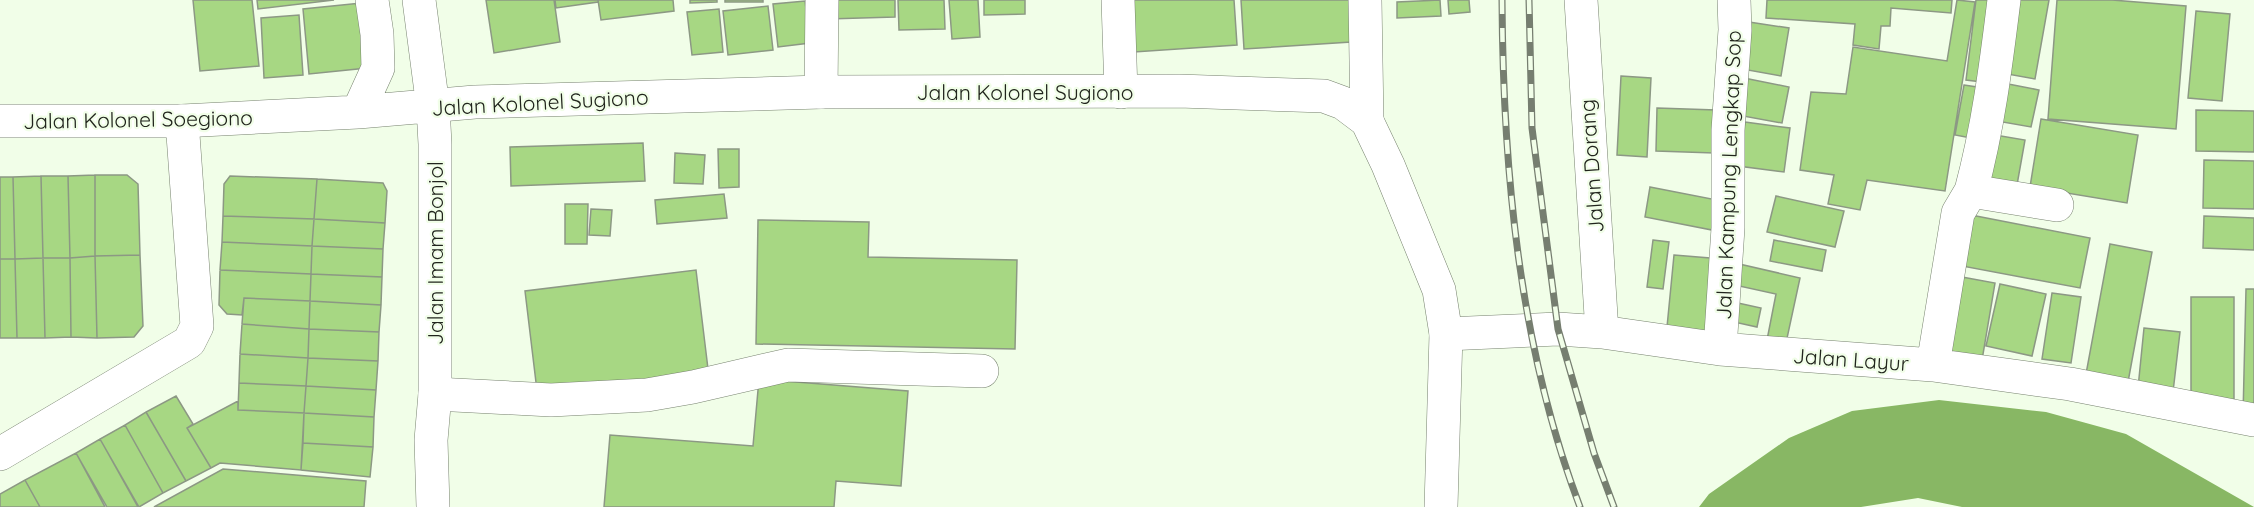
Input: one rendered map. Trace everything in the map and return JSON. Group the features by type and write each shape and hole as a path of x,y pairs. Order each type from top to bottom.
{"main road":[{"path":"358,112 378,68 377,34 372,0"},
{"name":"Jalan Imam Bonjol","path":"419,0 433,107 435,394 431,440 433,507"},
{"path":"821,92 822,0"},
{"path":"1118,0 1120,92"},
{"path":"1365,0 1367,121"},
{"name":"Jalan Dorang","path":"1581,0 1602,332"},
{"name":"Jalan Kampung Lengkap Sop","path":"1720,349 1728,228 1728,130 1734,0"},
{"path":"1933,364 1958,213 1971,191 1982,152 1993,91 2004,0"},
{"name":"Jalan Kolonel Sugiono","path":"276,117 433,107 475,102 821,92 1179,91 1324,96 1343,103 1367,121 1388,165 1439,290 1446,333 1441,507"},
{"name":"Jalan Kolonel Soegiono","path":"0,121 182,121 276,117"},
{"path":"0,454 189,342 193,335 197,326 182,121"},
{"path":"1971,191 2057,205"},
{"name":"Jalan Layur","path":"1446,333 1549,330 1602,332 1720,349 1933,364 2070,384 2254,420"},
{"path":"435,394 551,400 648,395 788,365 982,370"}],"shaded area":[{"path":"1939,400 2046,412 2126,434 2254,507 1962,507 1918,498 1861,507 1699,507 1709,494 1789,438 1852,411"}],"building":[{"path":"193,0 252,0 259,66 200,71"},
{"path":"257,0 334,0 258,9"},
{"path":"486,0 554,0 560,42 494,53"},
{"path":"555,0 598,0 598,2 556,8"},
{"path":"598,0 673,0 674,11 601,20"},
{"path":"690,0 717,0 717,2 690,3"},
{"path":"725,0 763,0 763,2 725,2"},
{"path":"828,0 895,0 895,17 828,19"},
{"path":"898,0 944,0 945,29 899,30"},
{"path":"949,0 978,0 980,37 952,39"},
{"path":"984,0 1025,0 1025,14 984,15"},
{"path":"1131,0 1234,0 1237,45 1134,52"},
{"path":"1241,0 1349,0 1351,42 1244,49"},
{"path":"1440,0 1441,16 1397,18 1397,2"},
{"path":"1448,0 1469,0 1470,12 1449,14"},
{"path":"1767,0 1952,0 1951,13 1891,8 1890,26 1881,26 1879,49 1853,45 1855,24 1766,18"},
{"path":"1957,0 1975,2 1945,191 1867,180 1860,210 1828,204 1834,175 1800,170 1811,92 1846,94 1853,47 1947,61"},
{"path":"1976,0 2001,0 1990,83 1966,80"},
{"path":"2009,0 2049,0 2035,79 1996,72"},
{"path":"2057,0 2112,0 2186,6 2176,129 2048,119"},
{"path":"805,1 810,43 778,47 773,4"},
{"path":"371,2 377,67 309,74 303,9"},
{"path":"768,6 773,50 728,55 723,11"},
{"path":"719,9 723,52 692,55 687,12"},
{"path":"2196,11 2230,14 2222,101 2188,98"},
{"path":"299,15 303,75 264,78 261,18"},
{"path":"1749,22 1789,28 1781,76 1742,69"},
{"path":"1621,76 1651,78 1647,157 1617,155"},
{"path":"1739,77 1789,87 1782,123 1732,114"},
{"path":"1998,82 2039,90 2031,127 1991,120"},
{"path":"1964,85 1990,89 1982,140 1955,135"},
{"path":"1657,108 1716,110 1714,153 1656,151"},
{"path":"2196,110 2254,111 2254,152 2196,151"},
{"path":"2041,119 2138,135 2127,203 2030,187"},
{"path":"1745,122 1790,128 1784,172 1738,166"},
{"path":"1995,135 2025,140 2017,185 1989,180"},
{"path":"643,143 645,181 511,186 510,147"},
{"path":"718,149 739,149 739,187 719,188"},
{"path":"675,153 705,155 703,184 674,183"},
{"path":"2204,160 2254,161 2254,209 2203,208"},
{"path":"95,175 127,175 138,184 140,255 95,256"},
{"path":"95,175 95,256 70,258 68,176"},
{"path":"41,176 68,176 70,258 43,258"},
{"path":"41,176 43,258 15,259 13,177"},
{"path":"230,176 317,179 314,219 223,216 224,184"},
{"path":"0,177 13,177 15,259 0,259"},
{"path":"317,179 383,183 387,191 385,223 314,219"},
{"path":"1650,187 1717,200 1712,230 1645,217"},
{"path":"724,194 727,218 657,224 655,200"},
{"path":"1776,196 1844,211 1835,247 1767,232"},
{"path":"565,204 588,204 587,244 565,244"},
{"path":"591,209 612,210 610,236 589,235"},
{"path":"1971,215 2090,238 2080,288 1962,266"},
{"path":"223,216 314,219 312,246 222,242"},
{"path":"2204,216 2254,218 2254,250 2203,248"},
{"path":"314,219 385,223 383,249 312,246"},
{"path":"758,220 869,222 868,257 1017,260 1015,349 756,344"},
{"path":"1653,240 1669,242 1663,289 1647,287"},
{"path":"1774,240 1826,250 1822,271 1770,261"},
{"path":"222,242 312,246 311,274 220,270"},
{"path":"2110,244 2152,252 2128,382 2086,374"},
{"path":"312,246 383,249 382,277 311,274"},
{"path":"140,255 143,326 134,337 97,338 95,256"},
{"path":"1674,255 1722,259 1715,332 1667,327"},
{"path":"95,256 97,338 71,337 70,258"},
{"path":"43,258 70,258 71,337 45,338"},
{"path":"43,258 45,338 17,338 15,259"},
{"path":"0,259 15,259 17,338 0,338"},
{"path":"1735,263 1800,278 1786,343 1767,340 1776,294 1730,284"},
{"path":"220,270 311,274 310,301 244,298 242,315 227,314 219,305"},
{"path":"696,270 709,377 538,399 525,291"},
{"path":"311,274 382,277 381,305 310,301"},
{"path":"1962,277 1995,283 1982,360 1950,354"},
{"path":"2000,284 2046,294 2032,356 1986,346"},
{"path":"2246,289 2254,289 2254,417 2243,416"},
{"path":"2052,293 2081,297 2071,363 2042,359"},
{"path":"2191,297 2234,297 2234,407 2191,407"},
{"path":"244,298 310,301 309,329 242,324"},
{"path":"310,301 381,305 379,332 309,329"},
{"path":"1738,303 1761,308 1757,327 1734,322"},
{"path":"242,324 309,329 308,358 240,354"},
{"path":"2144,328 2180,332 2173,392 2138,388"},
{"path":"309,329 379,332 378,361 308,358"},
{"path":"240,354 308,358 306,386 239,383"},
{"path":"308,358 378,361 376,390 306,386"},
{"path":"759,379 908,391 901,486 836,481 834,507 604,507 610,435 753,446"},
{"path":"239,383 306,386 304,413 238,410"},
{"path":"306,386 376,390 374,417 304,413"},
{"path":"176,396 193,424 187,428 211,468 186,481 146,412"},
{"path":"238,401 238,410 304,413 301,470 220,463 211,468 187,428"},
{"path":"146,412 186,481 163,493 125,425"},
{"path":"304,413 374,417 373,447 303,443"},
{"path":"125,425 163,493 139,507 100,439"},
{"path":"100,439 138,507 107,507 76,453"},
{"path":"303,443 373,447 370,477 301,470"},
{"path":"76,453 105,507 40,507 25,480"},
{"path":"223,469 366,481 364,507 154,507"},
{"path":"25,480 40,507 0,507 0,494"}],"railway":[{"path":"1502,0 1506,128 1518,257 1542,384 1559,446 1580,507"},
{"path":"1529,0 1532,128 1558,329 1594,453 1614,507"}]}
